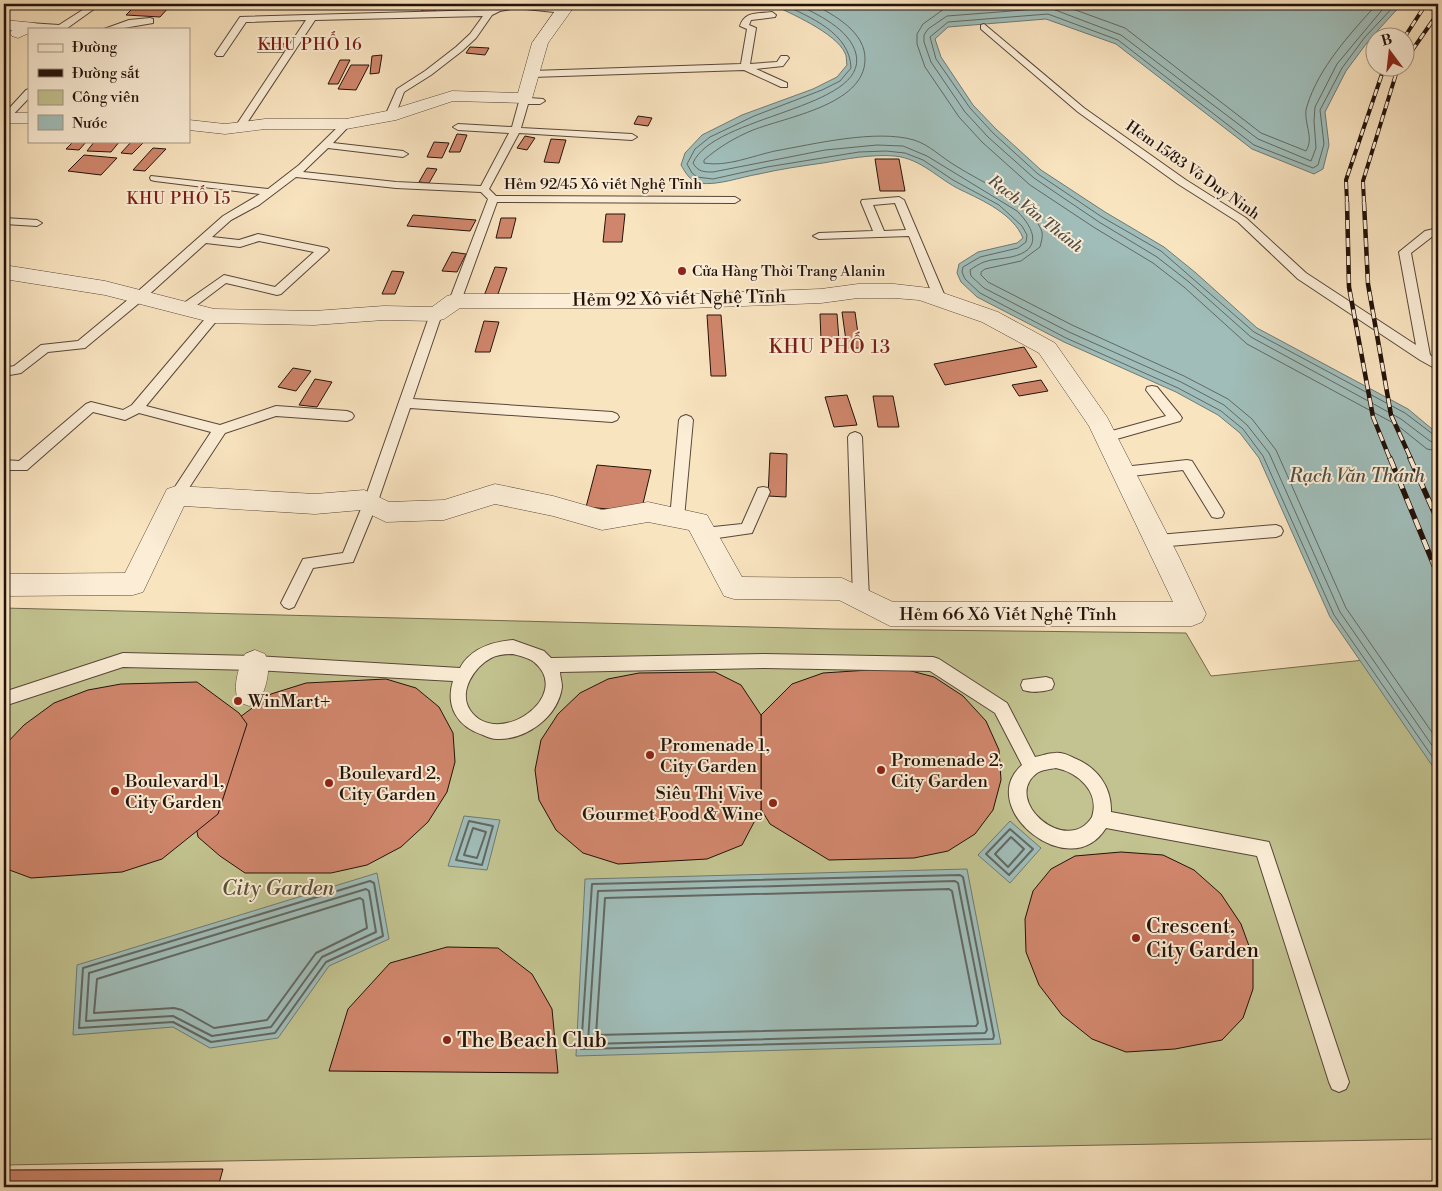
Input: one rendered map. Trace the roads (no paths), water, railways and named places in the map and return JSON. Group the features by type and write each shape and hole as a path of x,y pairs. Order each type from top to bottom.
{"street":[{"path":"190,125 225,129 265,124 346,124 390,116 452,96 530,100 532,74 540,43 566,7"},
{"path":"4,25 24,29"},
{"path":"4,119 28,118"},
{"path":"4,272 104,288 214,316 314,318 384,313 436,314 455,301"},
{"name":"Hẻm 92 Xô viết Nghệ Tĩnh","path":"455,301 688,302 821,296 858,291 894,291 921,293 990,317 1047,348 1099,423 1192,614"},
{"name":"Hẻm 66 Xô Viết Nghệ Tĩnh","path":"176,496 315,504 364,500 386,512 444,510 495,494 553,506 602,520 648,512 698,522 734,588 842,589 890,614 1192,614"},
{"path":"4,585 133,584 176,496"},
{"path":"249,693 254,663"}],"lane":[{"path":"61,28 98,4"},
{"path":"390,116 400,91 428,73 459,49 473,36 489,13 497,7 513,4 566,7"},
{"path":"1419,4 1438,8"},
{"path":"220,54 243,19 489,13"},
{"path":"745,67 752,28 744,26 747,18 772,15"},
{"path":"240,127 312,17"},
{"path":"111,28 128,23 150,22"},
{"name":"Hẻm 15/83 Võ Duy Ninh","path":"984,27 1081,110 1182,182 1242,220 1302,276 1438,366"},
{"path":"24,29 28,29"},
{"path":"532,74 745,67 780,64 784,58"},
{"path":"745,67 784,85"},
{"path":"4,119 28,93"},
{"path":"484,189 530,100"},
{"path":"4,372 17,370 45,348 81,345 140,296 227,218 254,203 294,174 327,145 346,124"},
{"path":"458,127 632,137"},
{"path":"327,145 403,154"},
{"name":"Hẻm 92/45 Xô viết Nghệ Tĩnh","path":"294,174 396,185 484,189 493,199 736,200"},
{"path":"155,178 270,192"},
{"path":"455,301 493,199"},
{"path":"880,234 866,202 899,200 941,301"},
{"path":"4,221 37,223"},
{"path":"1424,357 1405,252 1429,233 1438,231"},
{"path":"819,236 913,234"},
{"path":"184,308 224,279 277,292 323,250 258,236 240,244 203,239"},
{"path":"290,603 308,563 348,558 370,504 436,314"},
{"path":"4,465 22,466 92,407 125,415 137,408 214,316"},
{"path":"1106,437 1175,418 1152,390"},
{"path":"405,403 612,417"},
{"path":"137,408 220,430 276,411 347,416"},
{"path":"677,518 686,420"},
{"path":"176,496 220,430"},
{"path":"855,437 860,599"},
{"path":"1124,472 1187,465 1217,514"},
{"path":"704,534 746,529 763,492"},
{"path":"1158,541 1276,531"},
{"path":"506,648 528,649 540,655 549,665 554,677 554,691 548,705 538,718 523,727 506,731 490,731 475,726 464,716 458,703 458,689 463,675 472,663 484,654 506,648"},
{"path":"4,699 124,660 254,663 463,675"},
{"path":"549,665 764,661 933,664 970,685 1001,708 1031,766"},
{"path":"1029,684 1046,684"},
{"path":"1056,760 1069,763 1082,770 1093,780 1100,792 1104,806 1102,818 1096,829 1085,836 1072,840 1043,833 1022,812 1017,799 1018,786 1022,775 1031,766 1042,761 1056,760"},
{"path":"1102,818 1263,848 1339,1082"}],"water":[{"name":"Rạch Văn Thánh","path":"771,4 1401,5 1380,28 1364,28 1364,47 1346,71 1325,112 1329,145 1323,169 1314,174 1252,149 1116,44 1046,19 948,27 935,39 941,57 973,105 1041,170 1105,212 1164,247 1257,328 1408,409 1438,434 1438,774 1330,617 1259,458 1240,433 1218,415 1176,392 1064,342 977,297 961,282 957,273 959,264 978,252 1017,243 1023,238 1018,229 1005,215 953,186 922,165 895,156 850,158 706,184 699,183 688,176 681,165 685,153 702,135 742,115 813,89 837,77 847,65 845,53 832,38 812,24"},
{"path":"464,816 500,820 487,870 448,866"},
{"path":"1010,821 1041,848 1010,883 978,855"},
{"path":"967,869 1001,1044 576,1056 585,879"},
{"path":"377,873 389,939 329,966 278,1038 210,1048 173,1027 73,1035 77,965"}],"railway":[{"path":"1410,28 1426,4"},
{"path":"1414,48 1438,13"},
{"path":"1347,203 1346,180 1381,78"},
{"path":"1364,203 1363,181 1395,78"},
{"path":"1347,202 1349,287 1373,417 1390,459"},
{"path":"1364,202 1368,284 1391,415 1411,459"},
{"path":"1390,458 1438,575"},
{"path":"1410,458 1438,521"}],"place":[{"name":"Cửa Hàng Thời Trang Alanin","path":"682,271"},
{"name":"WinMart+","path":"238,701"},
{"name":"Promenade 1, City Garden","path":"650,755"},
{"name":"Promenade 2, City Garden","path":"881,770"},
{"name":"Boulevard 2, City Garden","path":"329,783"},
{"name":"Boulevard 1, City Garden","path":"115,791"},
{"name":"Siêu Thị Vive Gourmet Food & Wine","path":"773,803"},
{"name":"Crescent, City Garden","path":"1136,938"},
{"name":"The Beach Club","path":"447,1040"}],"district":[{"name":"KHU PHỐ 16","path":"310,44"},
{"name":"KHU PHỐ 15","path":"179,198"},
{"name":"KHU PHỐ 13","path":"830,346"}],"park label":[{"name":"City Garden","path":"278,888"}]}
